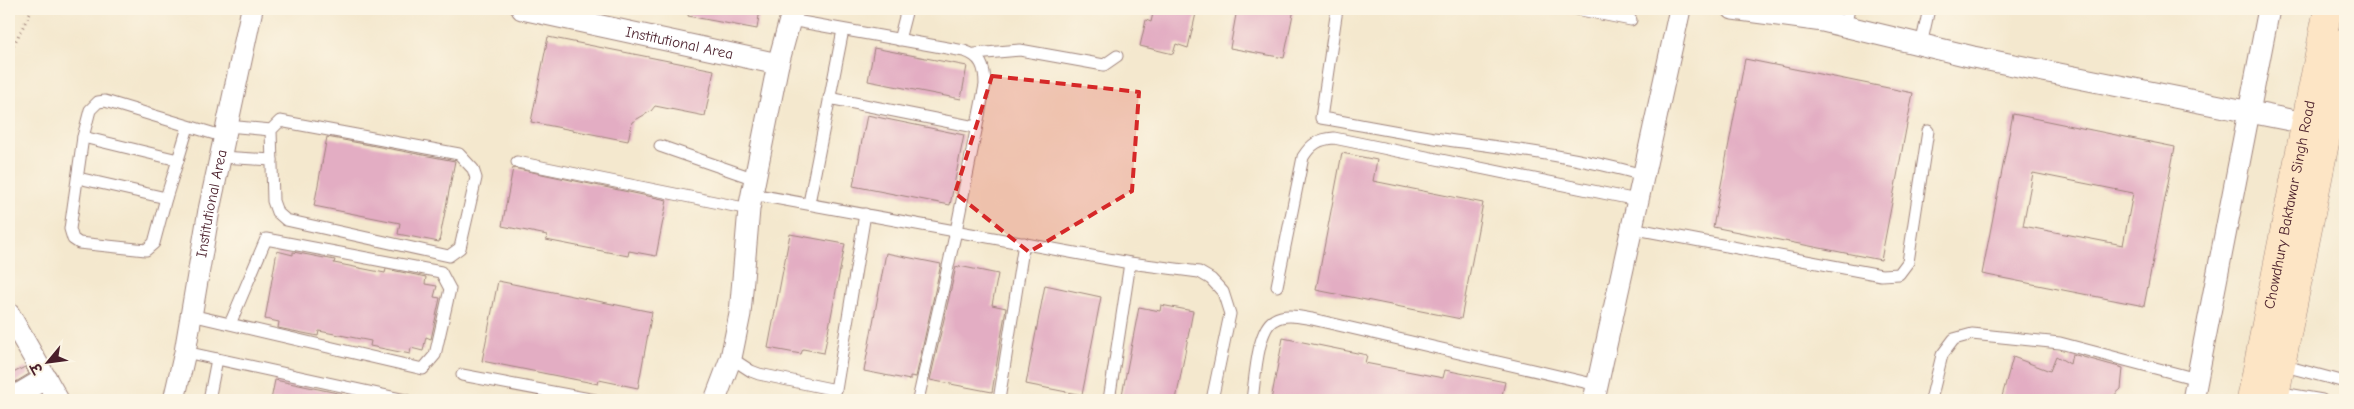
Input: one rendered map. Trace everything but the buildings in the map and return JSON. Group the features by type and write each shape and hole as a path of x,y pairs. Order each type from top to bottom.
{"main road":[{"name":"Chowdhury Baktawar Singh Road","path":"2267,398 2305,122 2328,9"},
{"name":"Chowdhury Baktawar Singh Road","path":"2267,398 2281,365 2345,42"}],"street":[{"name":"Institutional Area","path":"174,400 185,352 209,210 252,9"},
{"name":"Institutional Area","path":"522,9 778,64"},
{"path":"1595,392 1680,9"},
{"path":"2192,400 2269,9"},
{"path":"1742,10 1847,18 1921,45 2305,122"},
{"path":"715,400 732,358 740,314 752,194 778,64 792,14"},
{"path":"9,314 58,400"},
{"path":"9,400 46,378"}],"lane":[{"path":"899,40 907,9"},
{"path":"1337,9 1320,118 1445,140 1556,155 1614,166 1643,175"},
{"path":"1576,9 1631,20"},
{"path":"1921,45 1929,9"},
{"path":"792,14 843,30 975,54 1020,50 1104,65 1117,56"},
{"path":"809,203 843,30"},
{"path":"918,400 956,231 985,74 982,62 975,54"},
{"path":"829,98 975,128"},
{"path":"188,127 154,243 146,250 80,243 73,239 70,229 83,137 90,110 98,102 105,101 188,127 226,131 271,130"},
{"path":"286,121 460,154 473,169 476,178 460,248 449,256 286,220 277,212 273,201 272,160 271,130 277,122 286,121"},
{"path":"1631,228 1881,275 1899,274 1908,262 1928,131"},
{"path":"83,137 178,160"},
{"path":"1277,286 1303,157 1308,148 1323,139 1334,138 1637,200"},
{"path":"660,146 752,194"},
{"path":"221,157 272,160"},
{"path":"517,162 809,203 1130,263 1198,272 1211,278 1223,292 1230,314 1212,400"},
{"path":"78,178 166,198"},
{"path":"732,358 759,374 836,390 865,214"},
{"path":"191,315 423,369 435,355 450,290 441,272 266,238 230,324"},
{"path":"999,400 1024,244"},
{"path":"1109,400 1130,263"},
{"path":"1252,400 1264,329 1274,320 1288,315 1312,319 1595,392"},
{"path":"1931,400 1942,355 1954,339 1972,334 2060,343 2197,379"},
{"path":"185,352 406,400"},
{"path":"209,400 217,358"},
{"path":"2281,365 2345,382"},
{"path":"462,375 595,400"},
{"path":"2267,398 2322,400"}],"path":[{"path":"9,54 32,9"}],"highlighted area":[{"path":"992,76 1139,92 1132,191 1029,252 955,193"}]}
